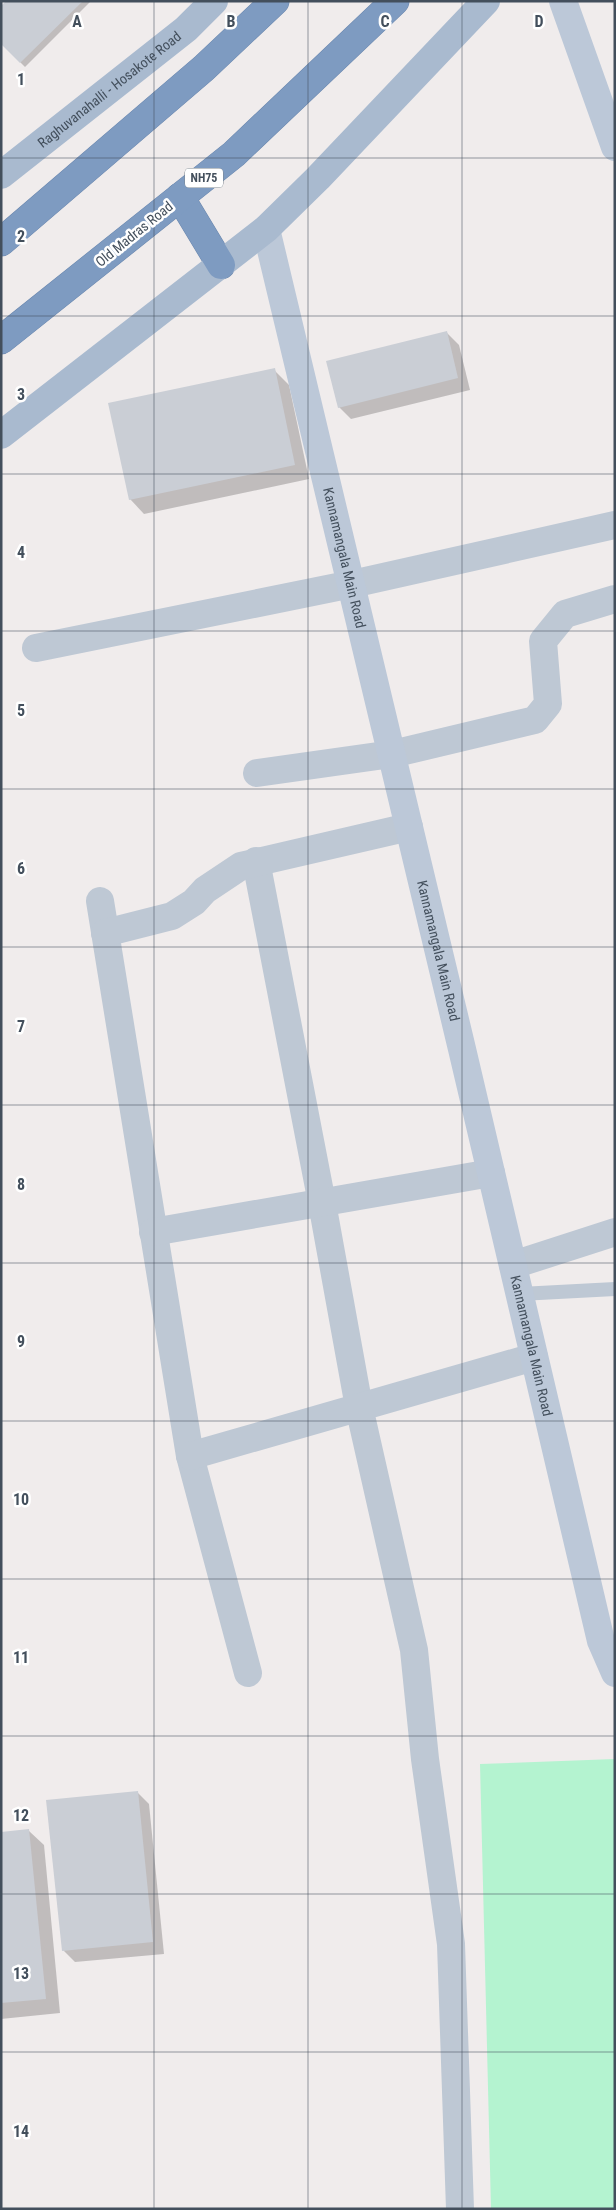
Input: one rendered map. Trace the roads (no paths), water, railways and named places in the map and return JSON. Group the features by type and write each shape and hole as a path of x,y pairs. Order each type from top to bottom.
{"highway":[{"path":"1,242 204,68 275,1"},
{"name":"Old Madras Road","path":"1,340 234,154 394,1"},
{"path":"180,197 220,265"}],"main road":[{"name":"Raghuvanahalli - Hosakote Road","path":"1,175 186,29 214,1"},
{"path":"1,435 266,229 318,178 486,1"},
{"path":"563,1 615,147"},
{"name":"Kannamangala Main Road","path":"266,229 352,584 601,1641 615,1673"}],"street":[{"path":"36,648 352,584 615,525"},
{"path":"257,773 392,754 534,720 548,704 543,641 565,614 615,599"},
{"path":"105,933 172,916 194,902 212,885 241,866 409,826"},
{"path":"256,861 322,1202 359,1407 414,1650 425,1759 451,1944 460,2209"},
{"path":"100,901 190,1456 248,1673"},
{"path":"153,1232 491,1173"},
{"path":"513,1264 615,1232"},
{"path":"190,1456 534,1357"}],"lane":[{"path":"520,1294 615,1289"}]}
